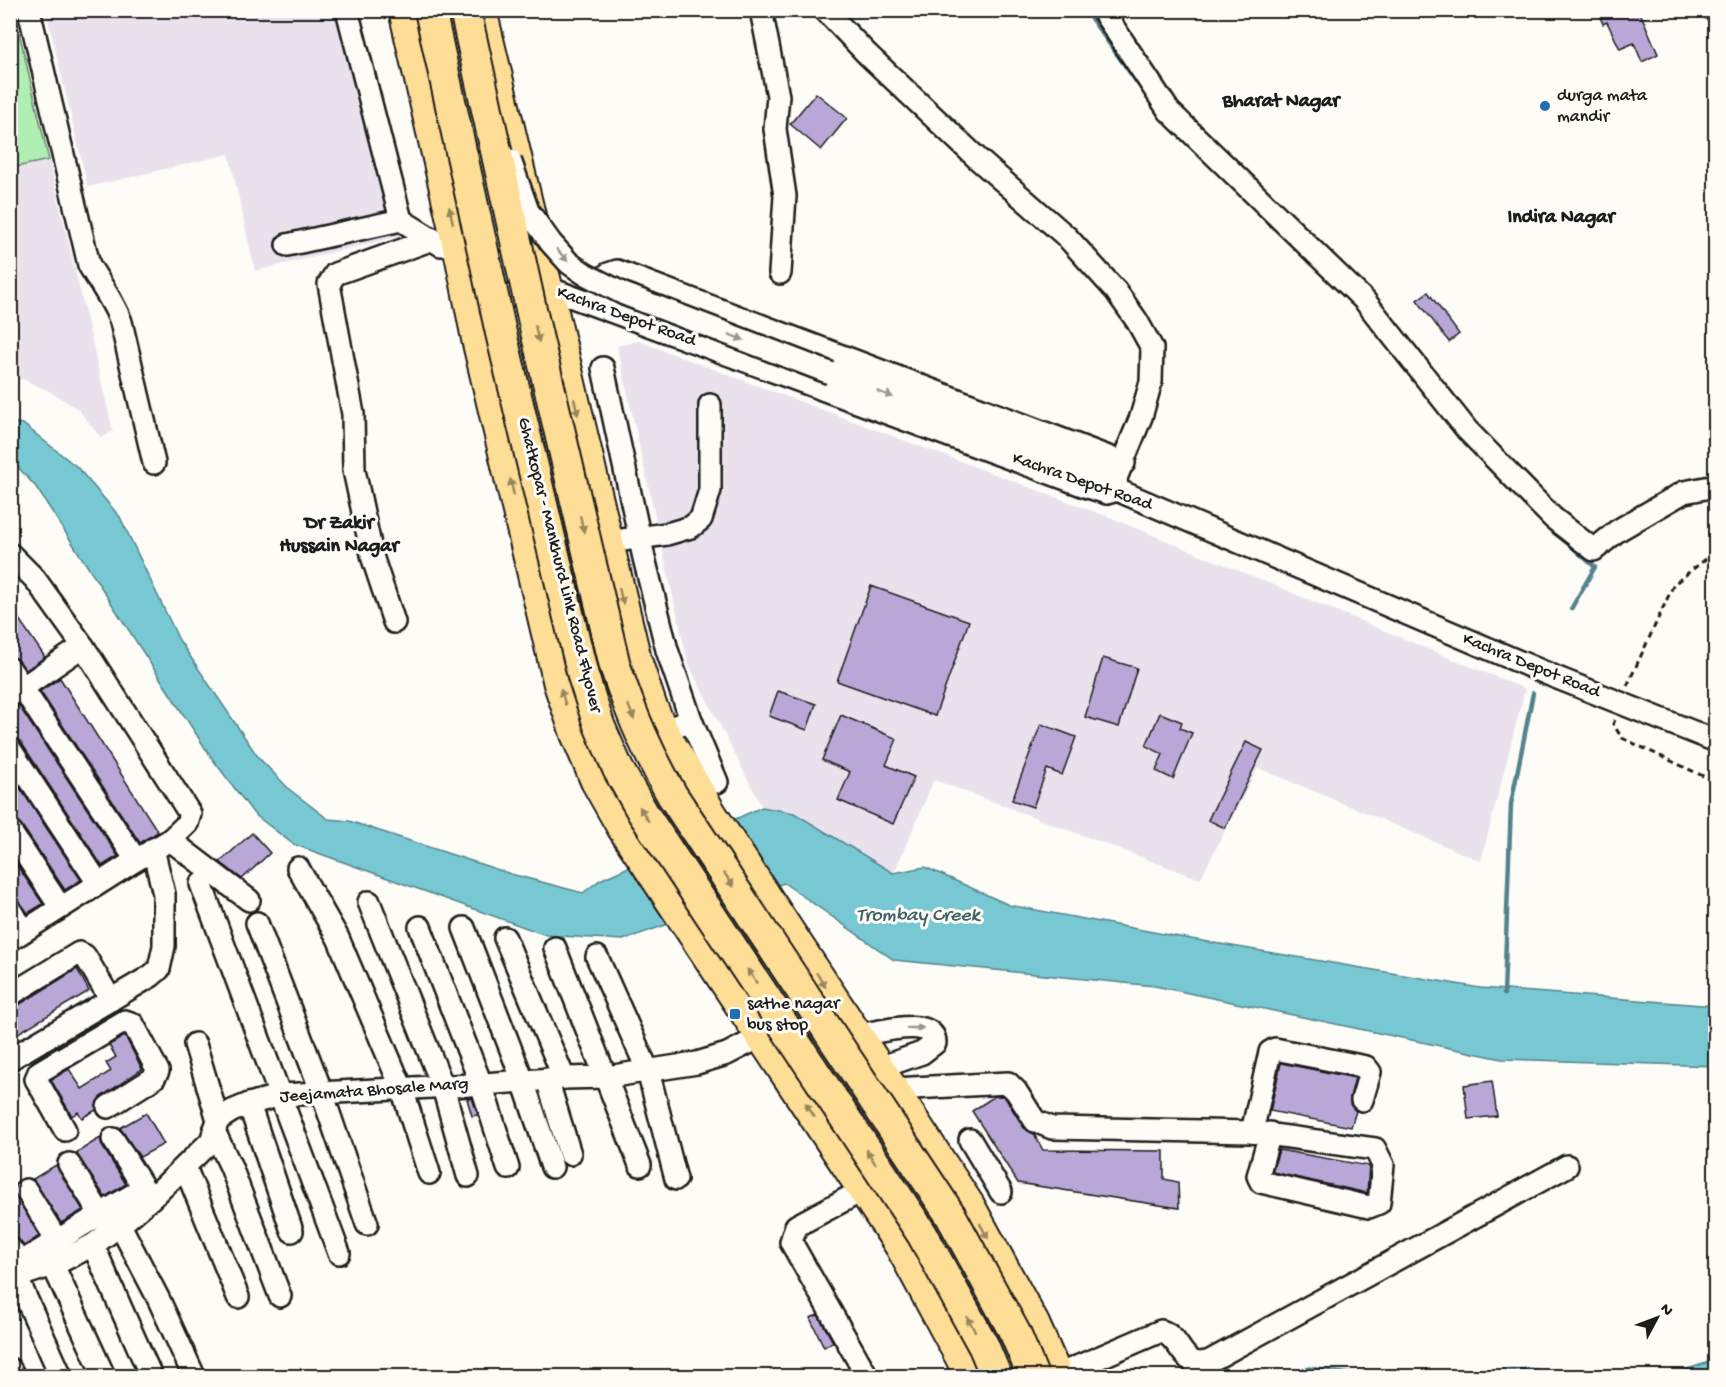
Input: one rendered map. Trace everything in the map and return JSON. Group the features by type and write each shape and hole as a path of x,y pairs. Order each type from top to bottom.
{"highway":[{"path":"404,10 461,259 469,305 559,684 576,734 596,781 622,826 901,1247 969,1377"},
{"name":"Ghatkopar - Mankhurd Link Road Flyover","path":"430,10 501,333 583,676 599,725 618,769 644,813 922,1234 984,1347 996,1377"},
{"name":"Ghatkopar - Mankhurd Link Road Flyover","path":"465,10 532,315 615,666 631,713 649,754 672,795 951,1216 1015,1333 1033,1377"},
{"path":"481,10 634,652 651,705 663,731 711,813 962,1194 1034,1324 1057,1376"},
{"path":"901,1247 962,1194"}],"street":[{"path":"29,10 89,265 104,293 116,307 121,322 154,463"},
{"path":"347,10 401,220"},
{"path":"762,10 778,96 775,129 785,196 780,273"},
{"path":"593,305 608,274 617,271 1119,477 1152,382 1152,348 1137,321 1116,291 1067,237 970,152 867,54 825,10"},
{"path":"1102,10 1169,111 1365,301 1467,430 1561,524 1594,550 1617,531 1684,492 1716,486"},
{"name":"Ghatkopar - Mankhurd Link Road Flyover","path":"473,49 528,211 569,263 601,284 624,294 830,373 1119,477"},
{"path":"287,245 401,220 461,259 539,259"},
{"path":"394,622 374,559 354,470 353,414 329,284 335,274 433,239"},
{"name":"Kachra Depot Road","path":"469,305 548,288 1085,486 1107,493 1119,477 1555,677 1716,741"},
{"path":"603,368 666,644 691,720 717,782"},
{"path":"608,542 667,534 691,527 701,519 710,490 710,405"},
{"path":"10,554 35,579 83,646 190,814 187,824 153,849 98,884 14,926"},
{"path":"634,652 666,644"},
{"path":"17,692 83,646"},
{"path":"10,669 17,692 153,849 249,900"},
{"path":"663,731 691,720"},
{"path":"10,749 98,884"},
{"path":"10,831 57,902"},
{"path":"10,1059 152,976 159,969 164,946 164,894 153,849"},
{"path":"298,868 338,938 402,1089 429,1173"},
{"path":"201,884 339,1253"},
{"path":"369,902 442,1087 468,1176"},
{"path":"257,923 322,1093 367,1224"},
{"path":"420,927 481,1084 508,1168"},
{"path":"464,928 523,1081 552,1167"},
{"path":"505,938 555,1078 570,1154"},
{"path":"555,948 640,1165"},
{"path":"10,995 79,953 85,956 111,1000"},
{"path":"597,957 648,1071 676,1179"},
{"path":"65,1130 36,1079 39,1072 125,1021 133,1024 158,1071 154,1078 108,1107"},
{"path":"70,1024 82,1045"},
{"path":"858,1035 917,1027 928,1029 935,1037 935,1043 928,1050 886,1078"},
{"name":"Jeejamata Bhosale Marg","path":"14,1279 59,1254 93,1245 111,1223 185,1167 211,1141 216,1126 232,1111 249,1104 281,1095 442,1087 555,1078 607,1077 697,1063 727,1054 762,1036"},
{"path":"195,1044 216,1126 280,1296"},
{"path":"886,1078 1008,1083 1016,1090 1035,1121 1052,1128 1261,1133 1375,1149 1383,1165 1379,1203 1368,1207 1261,1182 1258,1176 1261,1133 1270,1052 1275,1049 1366,1067 1370,1072 1362,1100"},
{"path":"249,1104 292,1231"},
{"path":"113,1139 147,1194"},
{"path":"970,1140 990,1162 1001,1192"},
{"path":"962,1194 990,1162"},
{"path":"69,1164 111,1223 158,1298 194,1377"},
{"path":"1057,1376 1161,1331 1170,1334 1184,1354 1193,1362 1202,1364 1210,1361 1567,1166"},
{"path":"185,1167 238,1297"},
{"path":"26,1190 59,1254 104,1377"},
{"path":"863,1190 796,1226 791,1242 867,1377"},
{"path":"10,1248 20,1262 59,1254 111,1223"},
{"path":"93,1245 151,1377"},
{"path":"14,1279 61,1377"},
{"path":"10,1369 14,1377"}],"path":[{"path":"1716,551 1674,584 1619,702 1613,724 1622,738 1716,782"}],"shaded area":[{"path":"46,11 358,11 409,234 255,271 229,154 88,187"},
{"path":"49,160 113,431 101,438 78,409 49,391 24,380 11,378 11,168"},
{"path":"638,341 1109,517 1525,689 1481,861 1258,768 1200,879 934,780 894,873 794,813 762,807 688,663 617,346"}],"green space":[{"path":"10,11 14,11 49,160 11,168"}],"water":[{"name":"Trombay Creek","path":"11,422 23,424 77,467 120,517 179,640 258,757 290,790 328,819 349,821 511,874 583,893 600,880 762,807 794,813 893,873 925,867 1009,905 1185,938 1480,988 1715,1006 1715,1066 1502,1059 1155,986 894,960 784,883 623,940 546,935 293,844 254,814 211,757 36,487 16,465 11,465"},
{"path":"1715,1360 1715,1376 1666,1376"},
{"path":"1309,1367 1370,1376 1288,1376"},
{"path":"1529,1368 1573,1376 1457,1376"}],"building":[{"path":"1597,10 1639,10 1658,54 1642,62 1634,43 1620,49 1607,22 1603,24"},
{"path":"816,93 847,118 821,150 790,124"},
{"path":"1428,292 1459,334 1449,342 1417,300"},
{"path":"871,586 969,621 935,716 837,681"},
{"path":"10,606 45,657 26,670 16,658 10,656"},
{"path":"1103,658 1137,668 1119,727 1085,717"},
{"path":"60,678 158,832 140,843 40,691"},
{"path":"778,691 816,704 807,730 769,716"},
{"path":"19,706 118,856 102,866 21,742 10,736 10,707"},
{"path":"1160,713 1182,722 1180,728 1192,733 1173,779 1156,771 1163,754 1146,746"},
{"path":"841,715 897,739 886,765 914,777 893,824 838,800 850,772 822,760"},
{"path":"1041,724 1076,737 1062,775 1047,769 1033,807 1012,800"},
{"path":"1246,742 1263,750 1225,828 1208,820"},
{"path":"10,773 81,880 65,890 21,824 10,818"},
{"path":"252,833 270,853 242,879 220,862"},
{"path":"10,855 43,904 28,913 20,902 10,898"},
{"path":"77,969 89,991 10,1038 10,1008"},
{"path":"125,1036 142,1069 101,1097 97,1102 96,1110 82,1118 78,1112 72,1116 51,1080 69,1069 82,1089 111,1071 106,1063 116,1057 109,1045"},
{"path":"1281,1063 1355,1078 1350,1104 1356,1111 1351,1127 1270,1111"},
{"path":"1492,1081 1497,1116 1468,1119 1464,1085"},
{"path":"995,1096 1003,1096 1006,1099 1024,1128 1034,1134 1043,1150 1164,1151 1164,1179 1178,1182 1179,1208 1018,1183 972,1111"},
{"path":"472,1098 478,1115 472,1116 467,1099"},
{"path":"146,1113 164,1144 140,1157 120,1128"},
{"path":"100,1138 102,1146 126,1184 105,1197 76,1153"},
{"path":"1279,1150 1369,1166 1367,1193 1272,1172"},
{"path":"56,1165 83,1210 61,1223 33,1179"},
{"path":"14,1192 39,1236 24,1246 16,1237 10,1236 10,1194"},
{"path":"818,1315 833,1342 824,1347 810,1318"}],"waterway":[{"path":"1085,10 1152,103"},
{"path":"1168,124 1196,152"},
{"path":"1553,530 1595,567 1571,609"},
{"path":"1504,994 1511,804 1533,693"}],"place":[{"name":"durga mata mandir","path":"1545,106"},
{"name":"sathe nagar bus stop","path":"735,1014"}],"district":[{"name":"Bharat Nagar","path":"1281,102"},
{"name":"Indira Nagar","path":"1561,218"},
{"name":"Dr Zakir Hussain Nagar","path":"339,536"}]}
